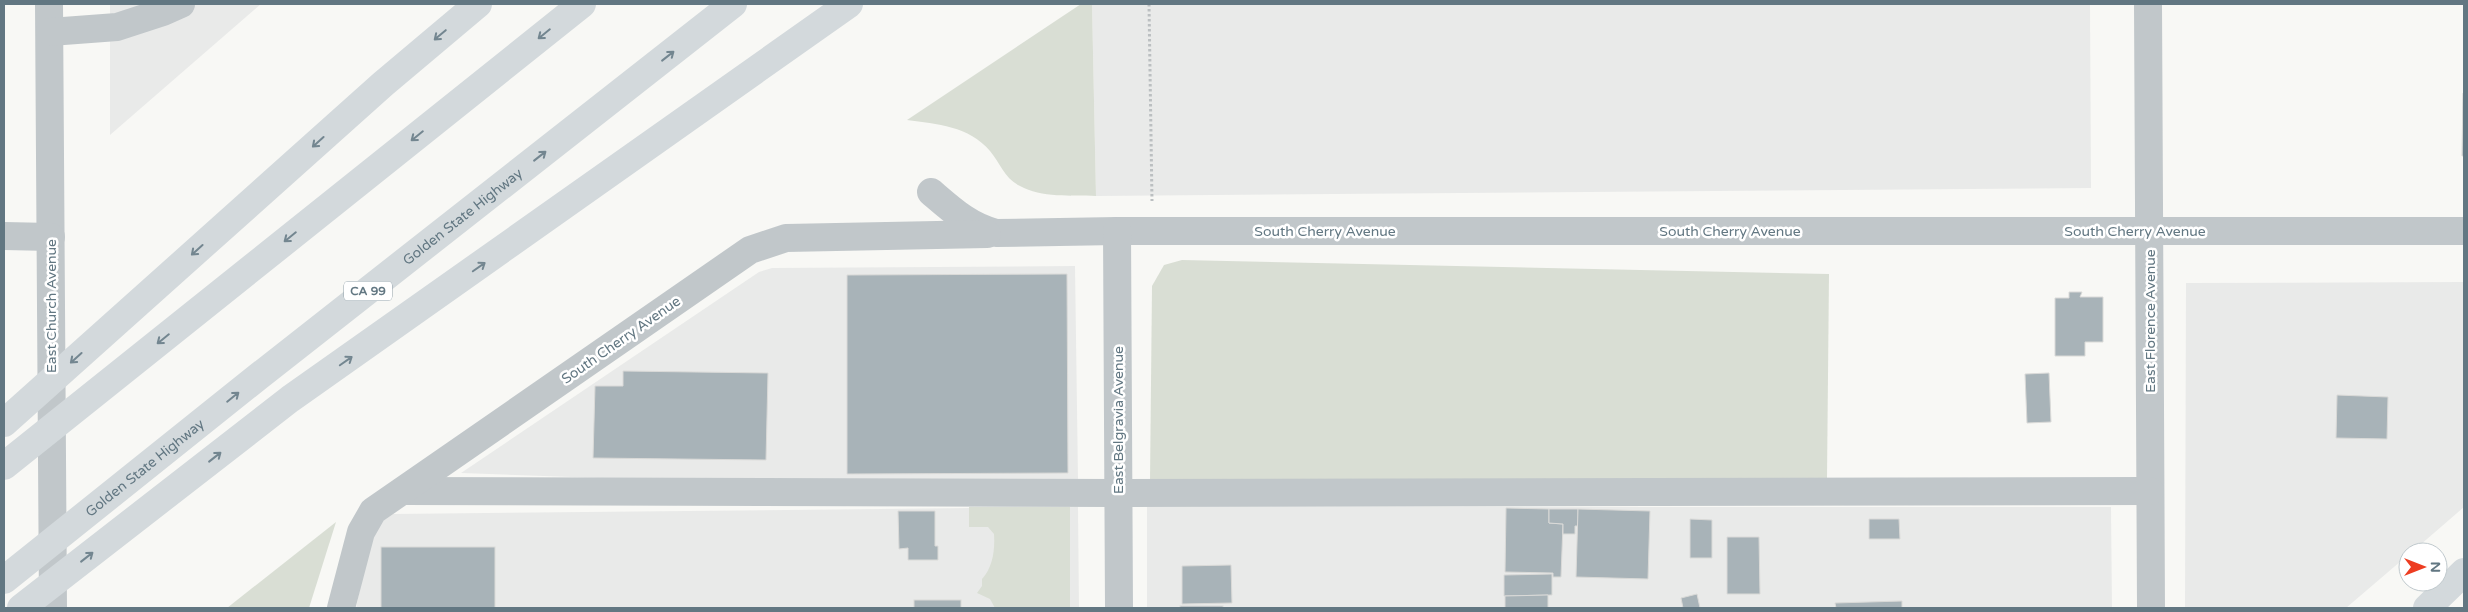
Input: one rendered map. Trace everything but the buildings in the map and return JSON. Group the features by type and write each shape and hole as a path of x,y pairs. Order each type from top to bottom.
{"highway":[{"path":"4,423 375,90 478,4"},
{"path":"4,466 582,4"},
{"name":"Golden State Highway","path":"4,580 734,4"},
{"path":"20,608 290,399 850,4"},
{"path":"2427,608 2464,572"}],"street":[{"name":"East Church Avenue","path":"49,4 53,608"},
{"path":"50,32 119,15 163,12 181,4"},
{"name":"East Florence Avenue","path":"2148,4 2151,608"},
{"name":"South Cherry Avenue","path":"931,192 965,221 979,229 996,233"},
{"name":"South Cherry Avenue","path":"341,608 361,532 373,512 750,250 786,238 1117,231 2464,232"},
{"name":"East Belgravia Avenue","path":"1117,231 1119,608"},
{"path":"4,236 51,242"},
{"path":"403,491 1118,493 2150,491"}],"path":[{"path":"1149,4 1152,231"}],"shaded area":[{"path":"110,4 261,4 110,135"},
{"path":"1081,4 1092,4 1096,196 1057,195 1028,190 1010,179 990,151 972,136 952,128 907,120"},
{"path":"1092,4 2090,4 2091,188 1096,196"},
{"path":"1182,260 1829,274 1827,478 1150,481 1152,286 1164,265"},
{"path":"1075,266 1078,479 713,482 461,473 759,272 772,268"},
{"path":"2464,282 2464,507 2424,542 2398,542 2398,564 2346,608 2185,608 2186,283"},
{"path":"969,507 1070,507 1070,608 995,608 990,599 977,593 982,586 982,579 991,564 994,552 994,534 988,527 969,527"},
{"path":"1078,507 1079,608 356,608 370,540 380,523 393,514"},
{"path":"1147,507 2111,507 2112,608 1147,608"},
{"path":"336,522 309,608 227,608"}]}
